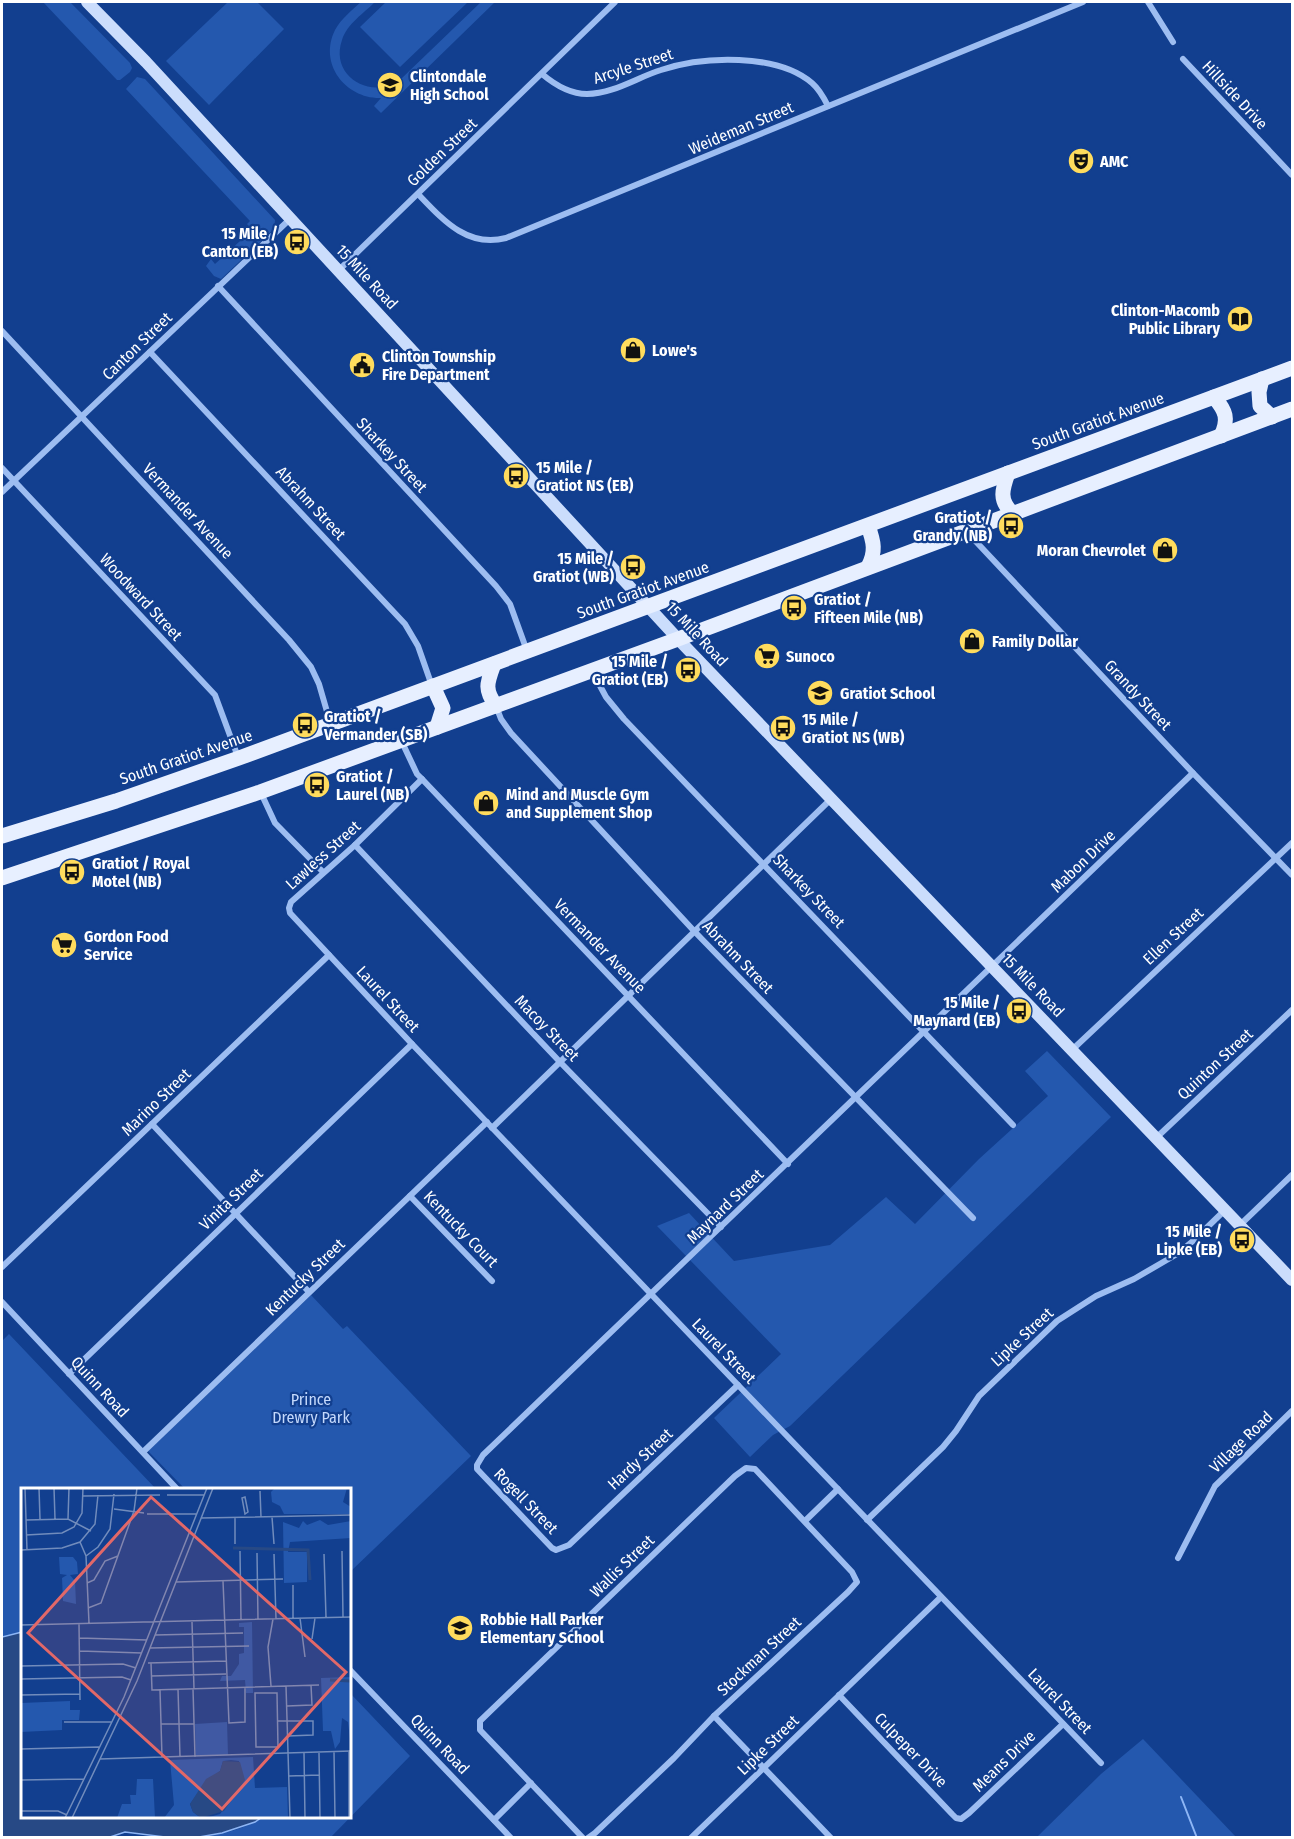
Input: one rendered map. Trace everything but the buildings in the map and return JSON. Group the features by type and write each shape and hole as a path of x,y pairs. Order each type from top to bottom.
{"main road":[{"name":"15 Mile Road","path":"87,2 146,62 339,270 678,639 1293,1280"},
{"name":"South Gratiot Avenue","path":"3,838 116,801 330,725 1293,368"},
{"path":"1262,379 1258,399 1264,412 1272,417"},
{"path":"1214,397 1227,417 1221,436"},
{"path":"3,875 260,792 678,639 1293,409"},
{"path":"1008,473 1002,495 1003,501 1012,513"},
{"path":"868,526 874,552 868,567"},
{"path":"494,664 487,687 496,706"},
{"path":"433,686 443,708 436,727"}],"street":[{"name":"Golden Street","path":"339,270 615,2"},
{"name":"Weideman Street","path":"418,194 453,229 467,236 495,241 542,225 1083,2"},
{"path":"1149,2 1173,42"},
{"name":"Hillside Drive","path":"1183,59 1293,175"},
{"name":"Arcyle Street","path":"542,74 557,85 573,92 588,94 602,92 680,64 737,60 783,68 800,75 812,83 828,106"},
{"name":"Canton Street","path":"2,492 290,219"},
{"name":"Sharkey Street","path":"218,286 496,586 510,603 527,652"},
{"name":"Vermander Avenue","path":"2,331 289,640 311,667 319,684 330,725"},
{"name":"Abrahm Street","path":"150,352 405,624 418,646 433,686"},
{"name":"Woodward Street","path":"2,468 215,695 238,758"},
{"name":"Grandy Street","path":"965,531 1193,773 1293,875"},
{"name":"Sharkey Street","path":"592,670 614,707 1013,1125"},
{"name":"Abrahm Street","path":"496,706 501,719 511,733 695,932 973,1218"},
{"name":"Vermander Avenue","path":"401,740 417,774 630,995 788,1164"},
{"name":"Mabon Drive","path":"992,967 1193,773"},
{"name":"Lawless Street","path":"328,955 294,919 289,908 291,902 355,845 422,779"},
{"path":"260,792 276,823 323,872"},
{"path":"492,1128 831,799"},
{"name":"Ellen Street","path":"1073,1049 1293,843"},
{"name":"Macoy Street","path":"355,845 560,1062 721,1227"},
{"name":"Laurel Street","path":"328,955 1101,1763"},
{"name":"Marino Street","path":"2,1267 328,955"},
{"name":"Maynard Street","path":"477,1465 483,1455 992,967"},
{"name":"Quinton Street","path":"1155,1138 1293,1010"},
{"name":"Vinita Street","path":"69,1374 412,1044"},
{"name":"Kentucky Street","path":"143,1452 487,1122"},
{"path":"152,1124 309,1292"},
{"path":"1239,1226 1293,1175"},
{"name":"Kentucky Court","path":"410,1196 492,1281"},
{"name":"Lipke Street","path":"867,1520 943,1448 979,1395 1057,1321 1096,1296 1134,1279 1177,1254 1224,1210"},
{"name":"Quinn Road","path":"2,1302 176,1488"},
{"name":"Hardy Street","path":"560,1549 569,1545 738,1385"},
{"name":"Village Road","path":"1178,1558 1215,1486 1293,1411"},
{"name":"Rogell Street","path":"477,1465 481,1474 552,1548 560,1549"},
{"name":"Wallis Street","path":"531,1783 478,1726 485,1714 557,1645 742,1470 750,1468 759,1472 805,1521"},
{"path":"805,1521 838,1489"},
{"name":"Stockman Street","path":"588,1838 857,1582 852,1572 805,1521"},
{"name":"Lipke Street","path":"691,1838 941,1597"},
{"name":"Quinn Road","path":"351,1671 511,1838"},
{"name":"Culpeper Drive","path":"839,1695 956,1818 965,1817"},
{"path":"714,1716 831,1838"},
{"name":"Means Drive","path":"965,1817 1063,1724"},
{"path":"494,1820 531,1783 583,1838"}],"green space":[{"path":"43,2 70,2 130,63 132,68 130,72 117,80"},
{"path":"228,2 257,2 284,29 209,105 166,61"},
{"path":"361,2 375,2 344,34 340,53 342,65 356,82 379,87 391,85 402,78 481,2 495,2 381,113 374,106 381,98 368,97 347,86 338,77 330,55 335,30 343,18"},
{"path":"386,2 468,2 400,67 360,27"},
{"path":"137,77 145,79 275,220 274,229 221,279 214,276 206,266 211,259 215,264 252,230 247,224 250,221 126,89"},
{"path":"1047,1051 1111,1117 790,1426 773,1435 750,1457 714,1418 781,1354 657,1226 689,1213 734,1261 830,1245 886,1197 915,1224 979,1159 1048,1096 1025,1071"},
{"name":"Prince Drewry Park","path":"311,1295 343,1329 347,1326 471,1456 351,1571 351,1488 184,1488 148,1451"},
{"path":"9,1334 155,1488 21,1488 21,1632 2,1637 2,1341"},
{"path":"351,1694 410,1756 351,1816"},
{"path":"1143,1739 1236,1837 1037,1837 1101,1774"},
{"path":"260,1818 350,1818 331,1837 199,1838 224,1833"}],"shaded area":[{"path":"21,1632 21,1818 261,1818 222,1833 199,1837 165,1837 125,1832 107,1838 2,1837 2,1637"}],"waterway":[{"path":"1181,1797 1197,1838"}],"place":[{"name":"Clintondale High School","path":"390,85"},
{"name":"AMC","path":"1081,161"},
{"name":"15 Mile / Canton (EB)","path":"297,242"},
{"name":"Clinton-Macomb Public Library","path":"1240,319"},
{"name":"Lowe's","path":"633,350"},
{"name":"Clinton Township Fire Department","path":"362,365"},
{"name":"15 Mile / Gratiot NS (EB)","path":"516,476"},
{"name":"Gratiot / Grandy (NB)","path":"1011,526"},
{"name":"Moran Chevrolet","path":"1165,550"},
{"name":"15 Mile / Gratiot (WB)","path":"633,567"},
{"name":"Gratiot / Fifteen Mile (NB)","path":"794,608"},
{"name":"Family Dollar","path":"972,641"},
{"name":"Sunoco","path":"767,656"},
{"name":"15 Mile / Gratiot (EB)","path":"688,670"},
{"name":"Gratiot School","path":"820,693"},
{"name":"Gratiot / Vermander (SB)","path":"305,725"},
{"name":"15 Mile / Gratiot NS (WB)","path":"783,728"},
{"name":"Gratiot / Laurel (NB)","path":"317,785"},
{"name":"Mind and Muscle Gym and Supplement Shop","path":"486,803"},
{"name":"Gratiot / Royal Motel (NB)","path":"72,872"},
{"name":"Gordon Food Service","path":"64,945"},
{"name":"15 Mile / Maynard (EB)","path":"1019,1011"},
{"name":"15 Mile / Lipke (EB)","path":"1242,1240"},
{"name":"Robbie Hall Parker Elementary School","path":"460,1628"}]}
